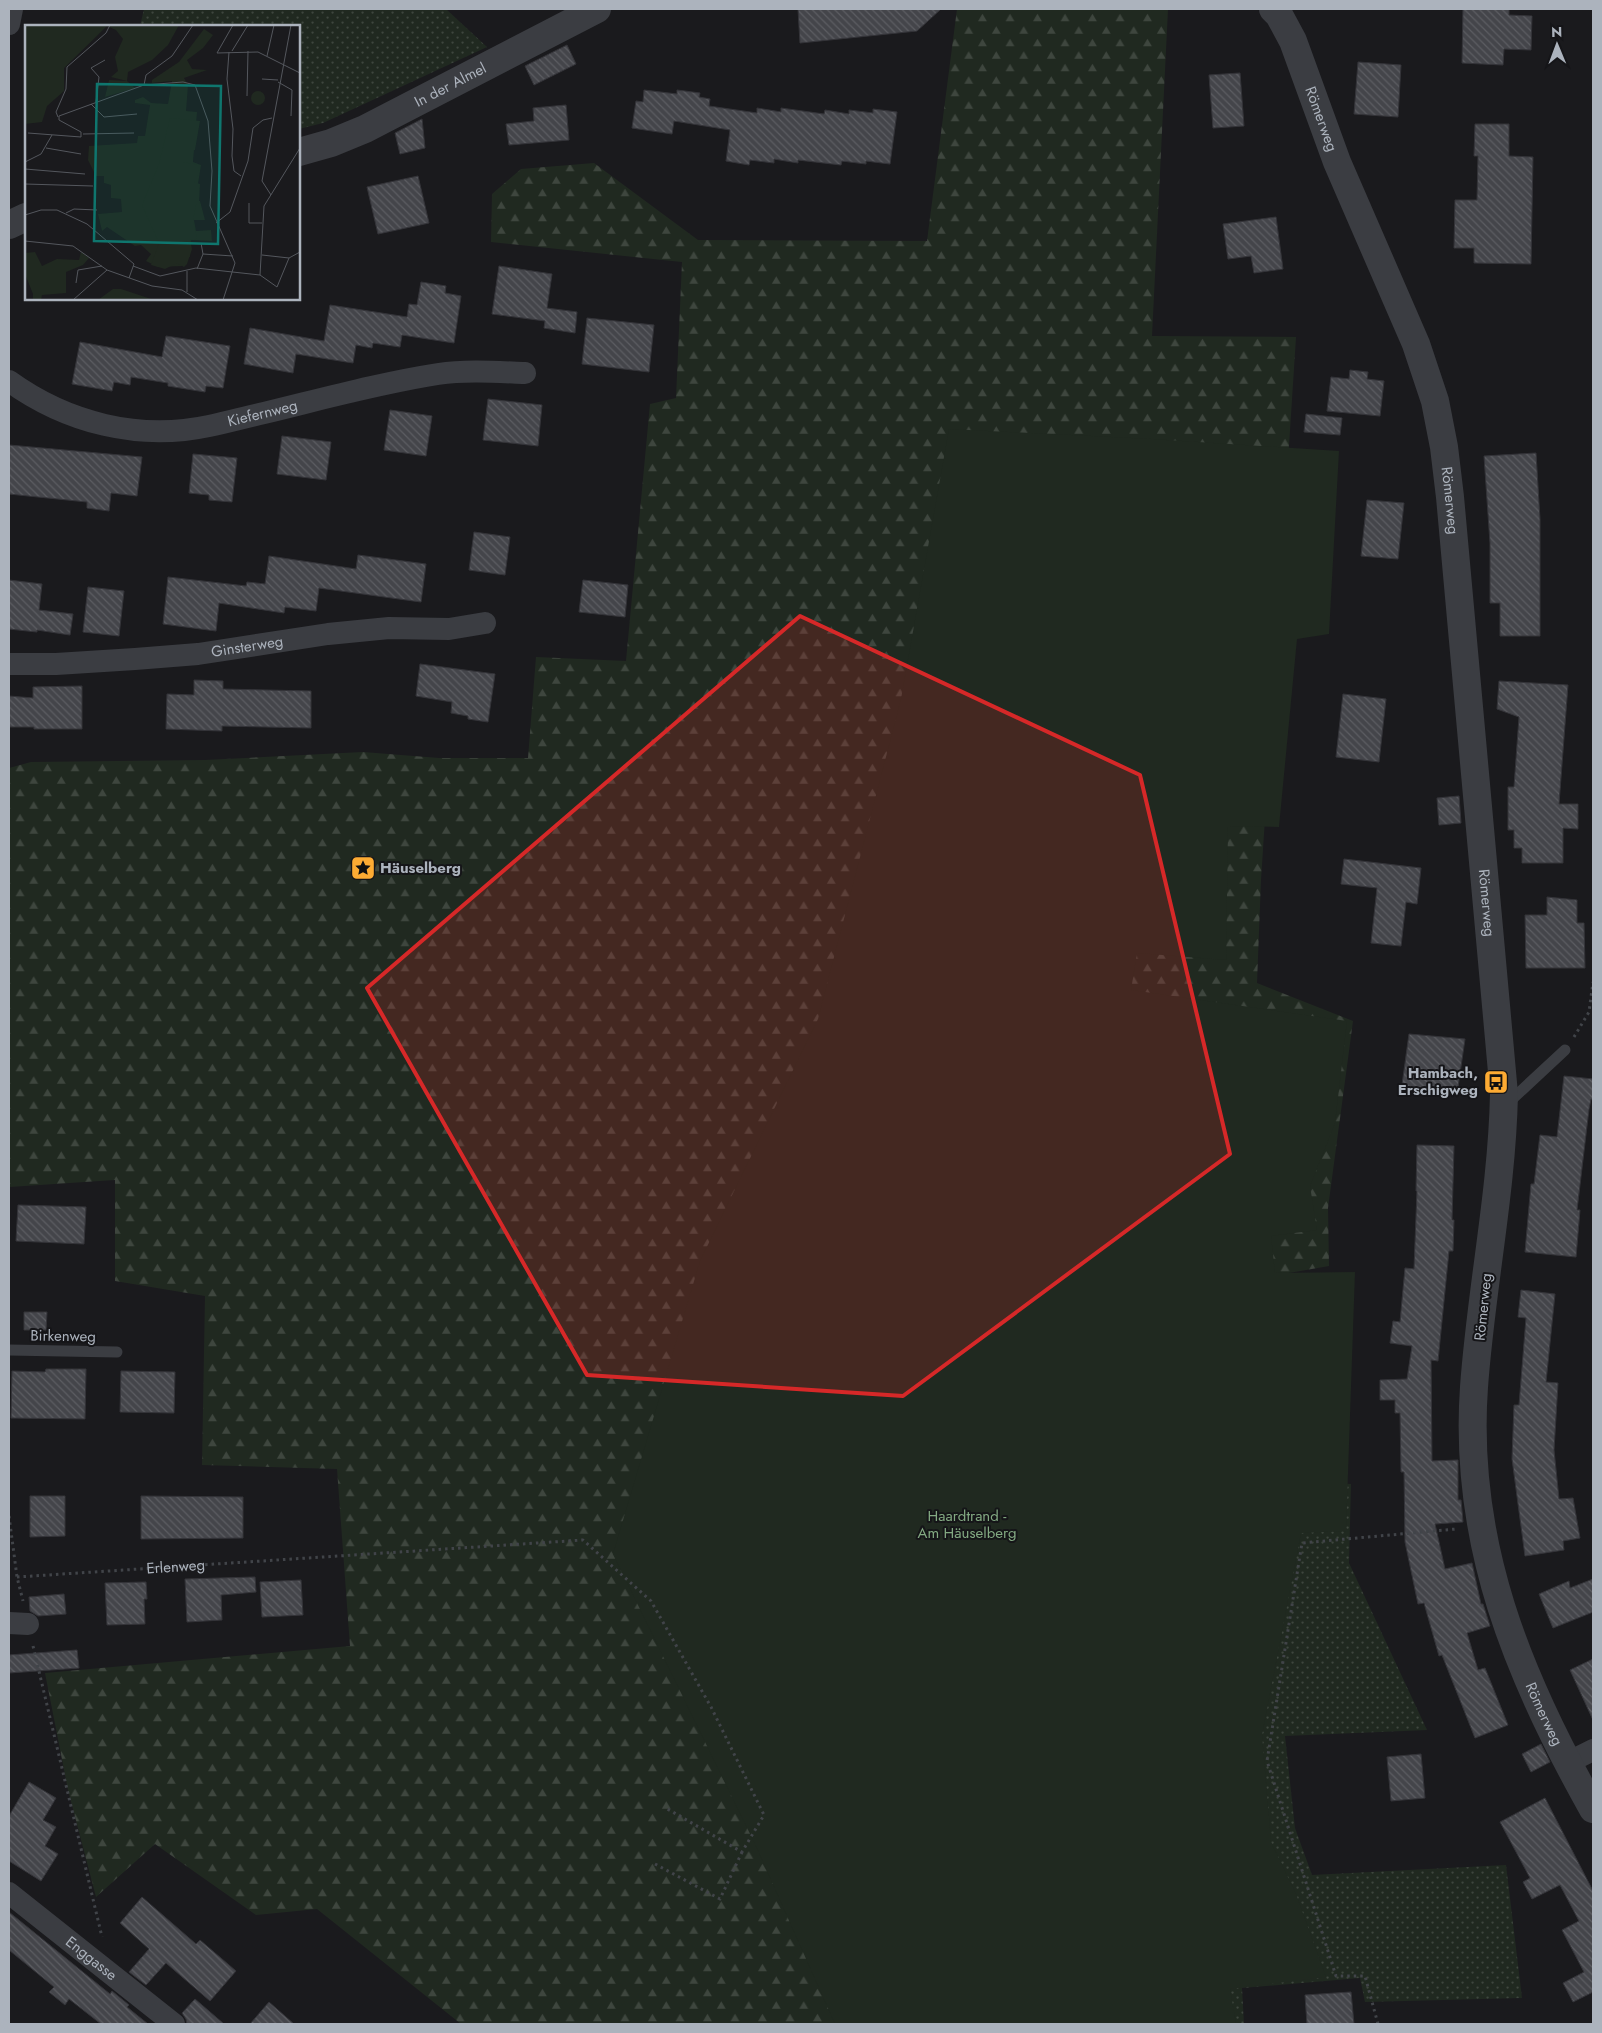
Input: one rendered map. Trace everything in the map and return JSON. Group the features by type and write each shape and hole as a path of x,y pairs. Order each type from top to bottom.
{"street":[{"path":"9,24 12,9"},
{"name":"In der Almel","path":"300,152 323,146 365,130 598,9"},
{"name":"Römerweg","path":"1273,9 1279,15 1294,41 1337,162 1416,344 1435,401 1444,447 1494,978 1504,1107 1497,1187 1474,1387 1473,1433 1480,1526 1495,1589 1512,1640 1537,1701 1593,1809"},
{"path":"9,225 25,217"},
{"name":"Kiefernweg","path":"9,381 59,411 100,425 137,431 174,431 208,427 379,386 439,374 470,372 525,373"},
{"name":"Ginsterweg","path":"9,664 56,664 153,658 198,654 328,634 388,628 449,629 485,623"},
{"path":"1568,1763 1593,1750"},
{"name":"Enggasse","path":"9,1893 174,2024"}],"lane":[{"path":"1504,1107 1565,1050"},
{"name":"Birkenweg","path":"9,1350 118,1352"}],"path":[{"path":"1565,1050 1590,1012 1593,982"},
{"name":"Erlenweg","path":"9,1516 17,1577 583,1540 651,1601 711,1707 764,1815 742,1852"},
{"path":"1378,2024 1365,1976 1336,1976 1267,1761 1302,1542 1480,1526"},
{"path":"18,1624 103,1940"},
{"path":"655,1864 720,1899 742,1852 664,1807"}],"highlighted area":[{"path":"800,616 1140,775 1230,1154 903,1396 587,1375 367,988"}],"green space":[{"path":"144,9 446,9 487,47 323,123 300,129 300,25 140,25"},
{"path":"957,9 1168,9 1152,336 1296,337 1261,880 1257,983 1353,1021 1328,1208 1329,1266 1220,1285 965,2024 461,2024 317,1909 256,1915 155,1844 96,1897 68,1790 45,1673 350,1646 337,1469 202,1465 205,1296 115,1281 115,1180 9,1187 9,768 31,762 205,760 363,752 439,758 528,758 536,657 626,661 650,404 676,398 682,262 491,242 492,194 521,169 594,163 698,240 927,241"},
{"name":"Haardtrand - Am Häuselberg","path":"949,429 1339,451 1329,634 1297,639 1279,827 1228,826 1226,960 1137,953 1131,990 1347,1021 1335,1123 1310,1186 1317,1230 1271,1236 1275,1273 1355,1272 1346,1531 1301,1533 1262,1735 1271,1842 1296,1894 1326,1977 1230,1989 1236,2024 835,2024 755,1844 613,1554 700,1261 818,1019 901,699"},
{"path":"1135,1473 1351,1484 1349,1563 1427,1730 1285,1736 1295,1828 1312,1875 1506,1865 1522,1998 1365,2002 1360,1978 1242,1988 1244,2024 965,2024"}],"building":[{"path":"798,9 941,9 917,31 800,43"},
{"path":"1463,9 1509,9 1509,15 1532,16 1531,50 1504,49 1503,65 1462,63"},
{"path":"567,45 576,64 534,85 525,66"},
{"path":"1358,62 1401,65 1398,117 1354,114"},
{"path":"1240,73 1244,126 1213,128 1209,75"},
{"path":"644,90 677,94 677,90 700,93 699,97 710,99 709,106 757,113 757,108 781,112 781,108 824,114 825,110 849,114 849,110 873,113 873,109 897,112 890,164 842,161 841,165 798,160 798,163 774,159 774,163 750,160 749,165 726,161 730,130 674,121 672,134 632,128 636,101 643,102"},
{"path":"566,105 569,140 509,145 506,124 534,121 533,108"},
{"path":"422,119 425,148 400,154 395,133"},
{"path":"1475,124 1509,124 1509,156 1533,157 1531,264 1474,263 1474,248 1454,248 1455,200 1477,200 1478,156 1474,156"},
{"path":"418,176 429,223 378,234 367,187"},
{"path":"1276,217 1283,269 1254,273 1251,256 1228,259 1223,224"},
{"path":"499,266 552,274 547,308 577,312 575,333 544,328 545,321 492,314"},
{"path":"421,282 446,286 445,293 461,296 454,343 402,335 400,347 373,343 372,348 356,345 353,363 296,354 293,373 244,364 250,328 324,341 330,305 407,317 409,304 417,305"},
{"path":"587,318 654,325 649,372 582,364"},
{"path":"166,336 230,346 223,388 206,386 205,392 131,377 130,385 114,382 112,391 72,384 80,342 162,357"},
{"path":"1350,370 1368,372 1367,379 1384,381 1380,416 1327,411 1331,377 1349,379"},
{"path":"488,399 542,405 538,446 483,440"},
{"path":"390,410 432,416 426,456 384,450"},
{"path":"1306,414 1342,418 1340,435 1304,432"},
{"path":"282,436 331,442 326,480 277,474"},
{"path":"9,445 142,457 137,496 111,493 109,511 87,508 87,502 9,494"},
{"path":"1536,453 1540,519 1540,636 1500,636 1500,603 1490,603 1490,543 1484,456"},
{"path":"193,454 237,458 232,502 209,500 209,495 189,493"},
{"path":"1367,500 1404,503 1398,559 1361,556"},
{"path":"474,532 510,537 505,575 469,570"},
{"path":"358,555 426,564 421,602 319,588 316,611 285,607 284,613 219,603 216,631 163,624 168,577 246,586 247,582 265,584 269,556 356,569"},
{"path":"9,580 42,584 39,610 73,614 70,635 37,630 37,632 9,629"},
{"path":"583,580 628,585 625,617 579,612"},
{"path":"88,587 124,591 119,636 83,632"},
{"path":"420,664 495,674 488,722 468,719 468,716 451,713 452,702 416,696"},
{"path":"194,680 223,681 223,689 311,691 311,728 222,726 222,731 166,729 167,694 194,695"},
{"path":"1499,681 1568,685 1559,804 1578,804 1578,829 1563,828 1563,863 1522,863 1522,848 1514,848 1514,830 1508,830 1508,787 1514,787 1519,717 1497,709"},
{"path":"82,686 82,729 9,727 9,696 33,698 33,687"},
{"path":"1343,694 1386,699 1379,762 1336,757"},
{"path":"1459,796 1461,823 1439,825 1437,798"},
{"path":"1344,859 1421,868 1417,904 1406,902 1401,946 1371,943 1377,888 1341,884"},
{"path":"1547,897 1577,900 1577,923 1584,923 1585,968 1526,968 1525,915 1547,915"},
{"path":"1409,1034 1465,1039 1457,1094 1408,1088 1402,1085"},
{"path":"1564,1076 1593,1079 1593,1100 1591,1099 1589,1109 1577,1210 1580,1210 1576,1257 1525,1252 1531,1184 1534,1184 1540,1135 1557,1137"},
{"path":"1417,1145 1454,1146 1453,1251 1449,1251 1438,1361 1431,1360 1432,1461 1458,1460 1458,1500 1461,1500 1463,1522 1435,1524 1445,1569 1472,1563 1481,1604 1483,1604 1490,1626 1467,1633 1478,1670 1485,1668 1508,1725 1475,1738 1442,1655 1439,1656 1424,1603 1418,1604 1405,1542 1404,1472 1401,1472 1400,1413 1395,1413 1395,1400 1380,1400 1380,1380 1407,1379 1412,1346 1390,1343 1393,1321 1400,1322 1405,1268 1414,1269"},
{"path":"18,1205 86,1207 84,1244 16,1241"},
{"path":"1521,1290 1555,1294 1546,1382 1558,1383 1554,1450 1559,1499 1573,1498 1580,1538 1563,1541 1564,1550 1525,1556 1512,1459 1514,1405 1519,1405 1526,1318 1518,1317"},
{"path":"24,1312 47,1312 46,1330 24,1330"},
{"path":"46,1369 86,1369 85,1419 11,1418 12,1371 45,1372"},
{"path":"121,1371 175,1372 174,1413 120,1412"},
{"path":"30,1496 65,1496 65,1536 30,1537"},
{"path":"141,1496 243,1497 243,1538 141,1539"},
{"path":"255,1577 256,1592 221,1595 222,1620 187,1622 185,1579"},
{"path":"1593,1579 1593,1612 1553,1628 1539,1594 1569,1581 1570,1588"},
{"path":"301,1580 303,1615 262,1617 260,1582"},
{"path":"146,1582 147,1599 144,1599 145,1624 107,1625 105,1583"},
{"path":"64,1594 66,1614 38,1616 30,1611 29,1597"},
{"path":"77,1650 79,1668 9,1673 9,1655"},
{"path":"1593,1659 1593,1720 1570,1670"},
{"path":"1541,1744 1550,1762 1531,1772 1522,1754"},
{"path":"1421,1754 1425,1798 1391,1801 1387,1757"},
{"path":"29,1782 56,1798 43,1820 56,1827 45,1846 58,1854 41,1881 9,1861 9,1816"},
{"path":"1545,1798 1593,1891 1593,1992 1573,2002 1563,1983 1584,1972 1562,1930 1579,1921 1560,1885 1532,1899 1523,1882 1530,1878 1500,1822"},
{"path":"142,1897 196,1944 200,1940 236,1971 210,2001 166,1963 146,1985 129,1972 149,1949 120,1923"},
{"path":"9,1912 110,1994 112,1991 129,2005 127,2007 148,2024 101,2024 69,1999 65,2005 49,1992 54,1987 9,1950"},
{"path":"1351,1992 1354,2024 1307,2024 1305,1995"},
{"path":"195,1999 224,2024 187,2024 182,2013"},
{"path":"269,2002 294,2024 250,2024"}],"place":[{"name":"Häuselberg","path":"363,868"},
{"name":"Hambach, Erschigweg","path":"1496,1082"}]}
